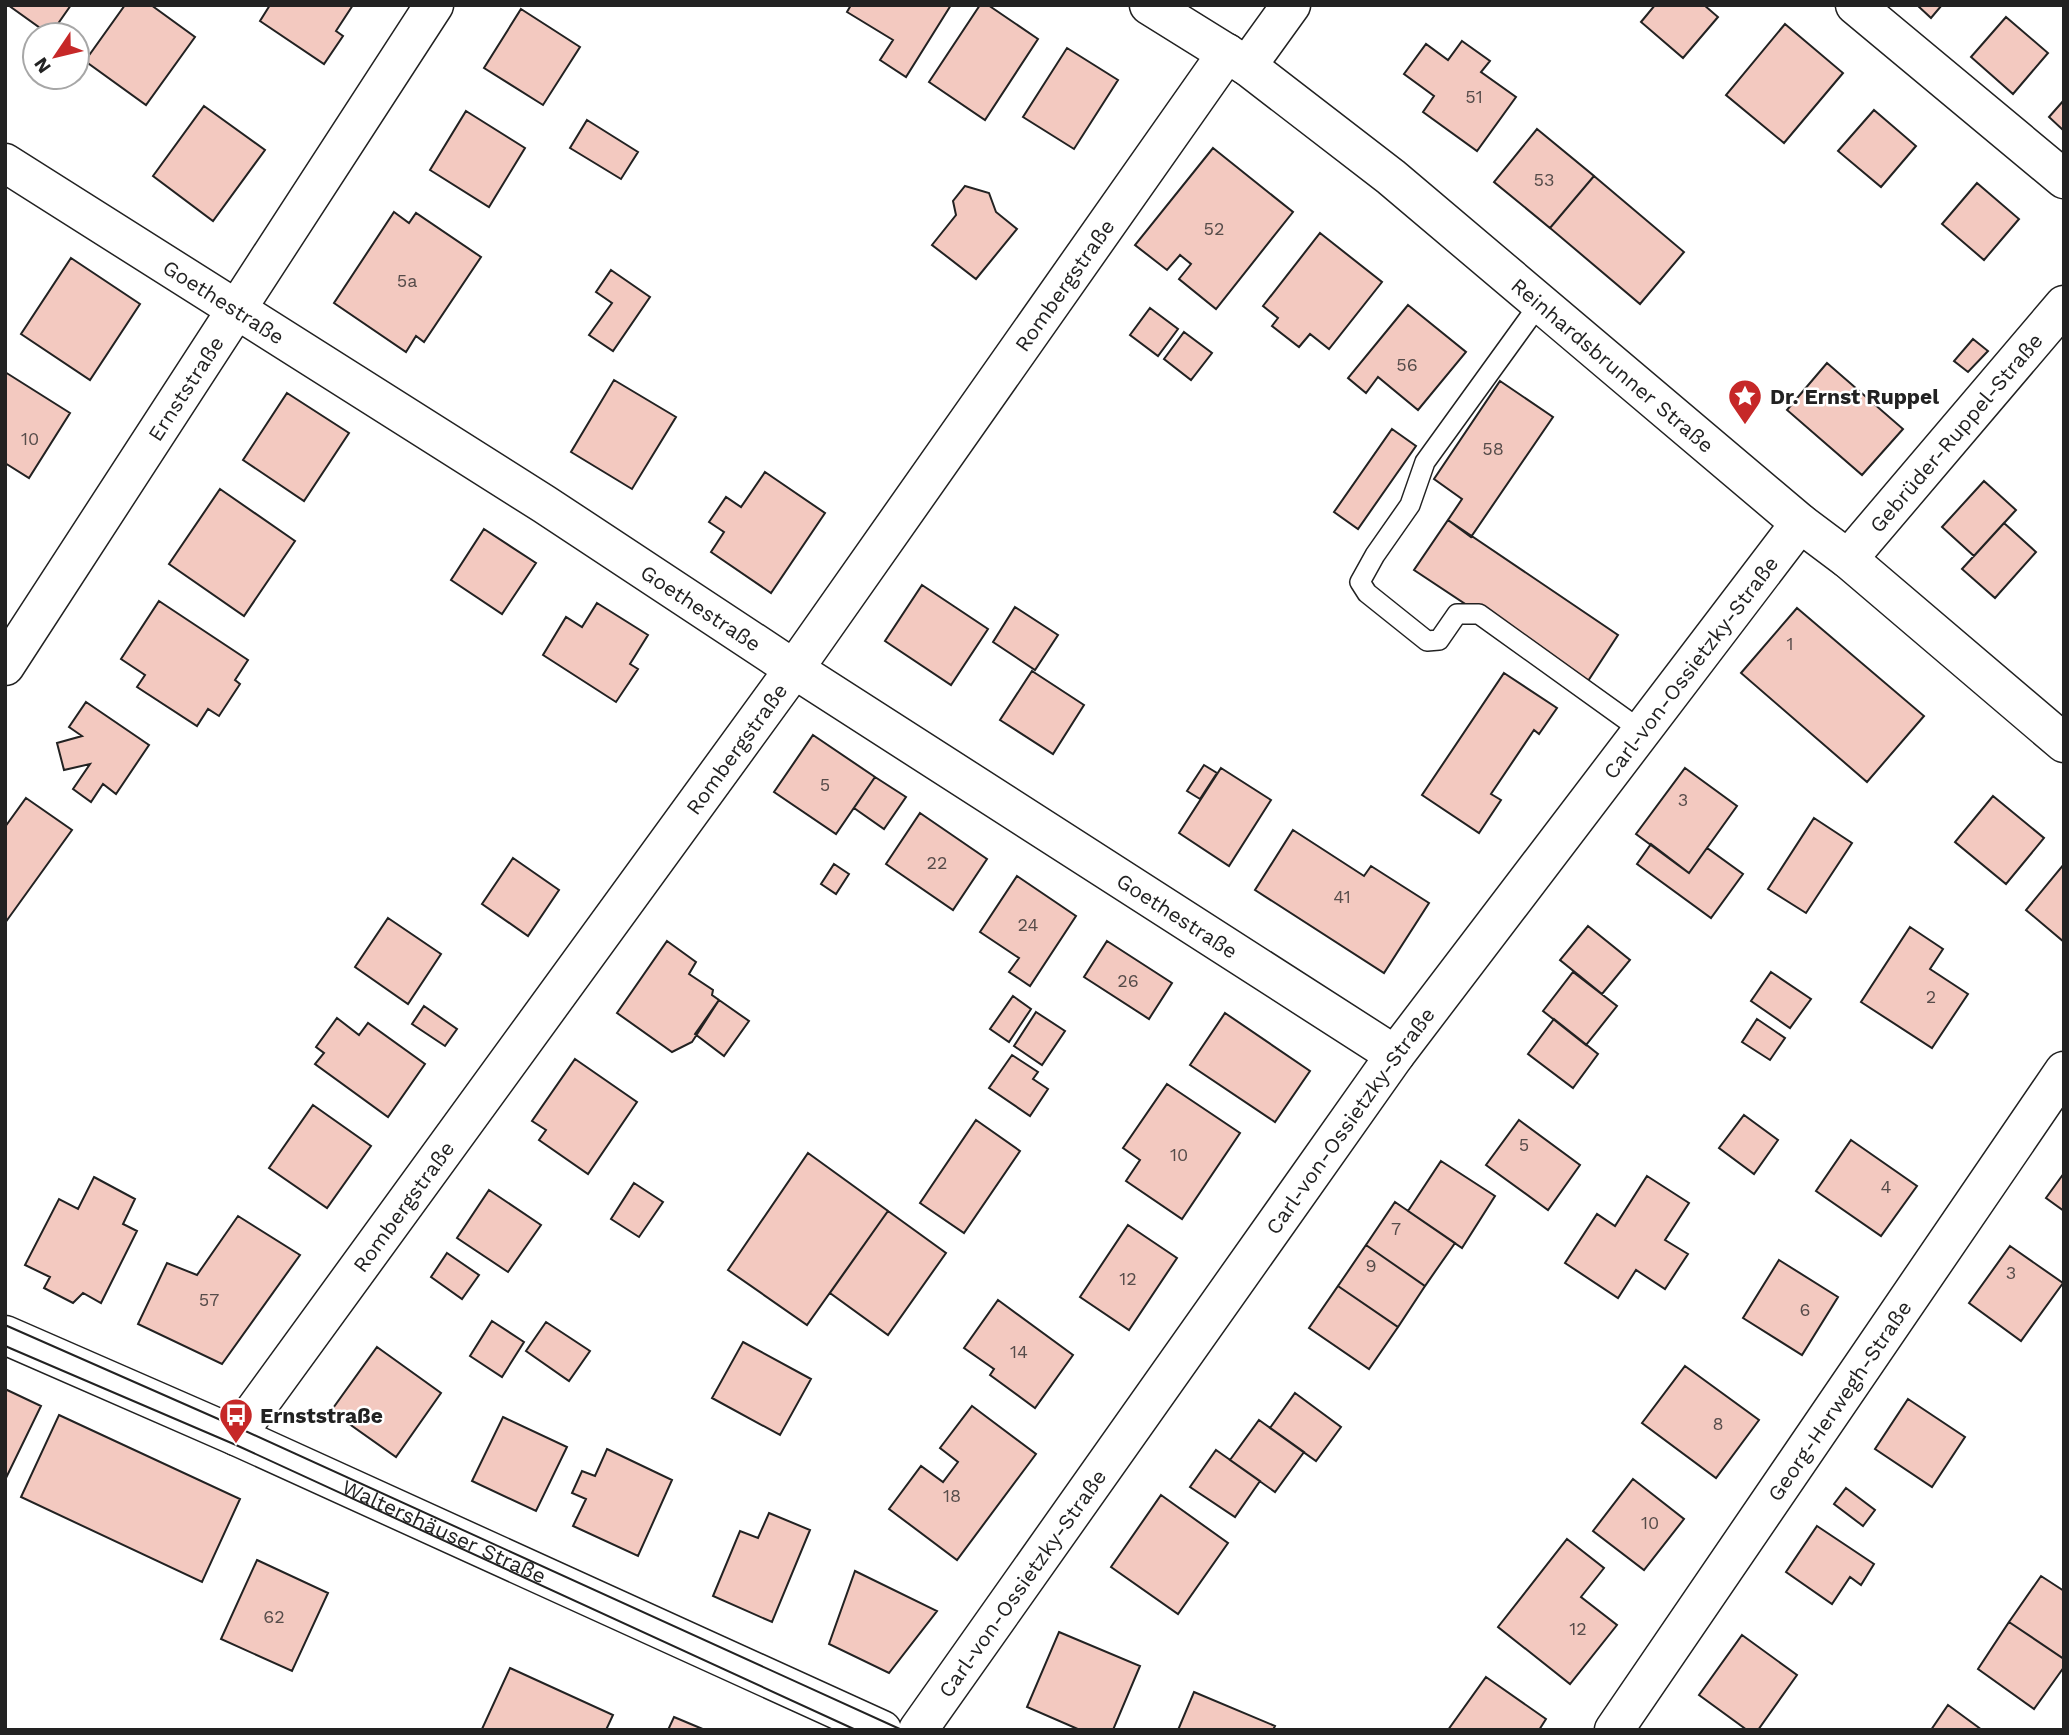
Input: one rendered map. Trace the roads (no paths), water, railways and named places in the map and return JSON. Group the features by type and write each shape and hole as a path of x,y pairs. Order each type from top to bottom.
{"street":[{"name":"Ernststraße","path":"5,666 434,5"},
{"name":"Reinhardsbrunner Straße","path":"1149,5 1237,59 1391,177 2064,743"},
{"name":"Rombergstraße","path":"236,1436 1237,59 1291,5"},
{"path":"1855,5 2064,179"},
{"name":"Goethestraße","path":"5,163 544,504 794,669 1395,1055"},
{"name":"Gebrüder-Ruppel-Straße","path":"1848,559 2064,305"},
{"name":"Carl-von-Ossietzky-Straße","path":"918,1730 1395,1055 1800,523"},
{"name":"Georg-Herwegh-Straße","path":"1614,1730 2064,1071"},
{"name":"Waltershäuser Straße","path":"5,1335 236,1436 882,1730"}],"lane":[{"path":"1540,303 1425,462 1410,505 1375,555 1360,582 1367,593 1427,641 1439,640 1457,614 1479,614 1642,731"}],"tram line":[{"path":"5,1325 241,1429 902,1730"},
{"path":"5,1346 236,1445 856,1730"}],"place":[{"name":"Dr. Ernst Ruppel","path":"1745,426"},
{"name":"Ernststraße","path":"236,1445"}]}
